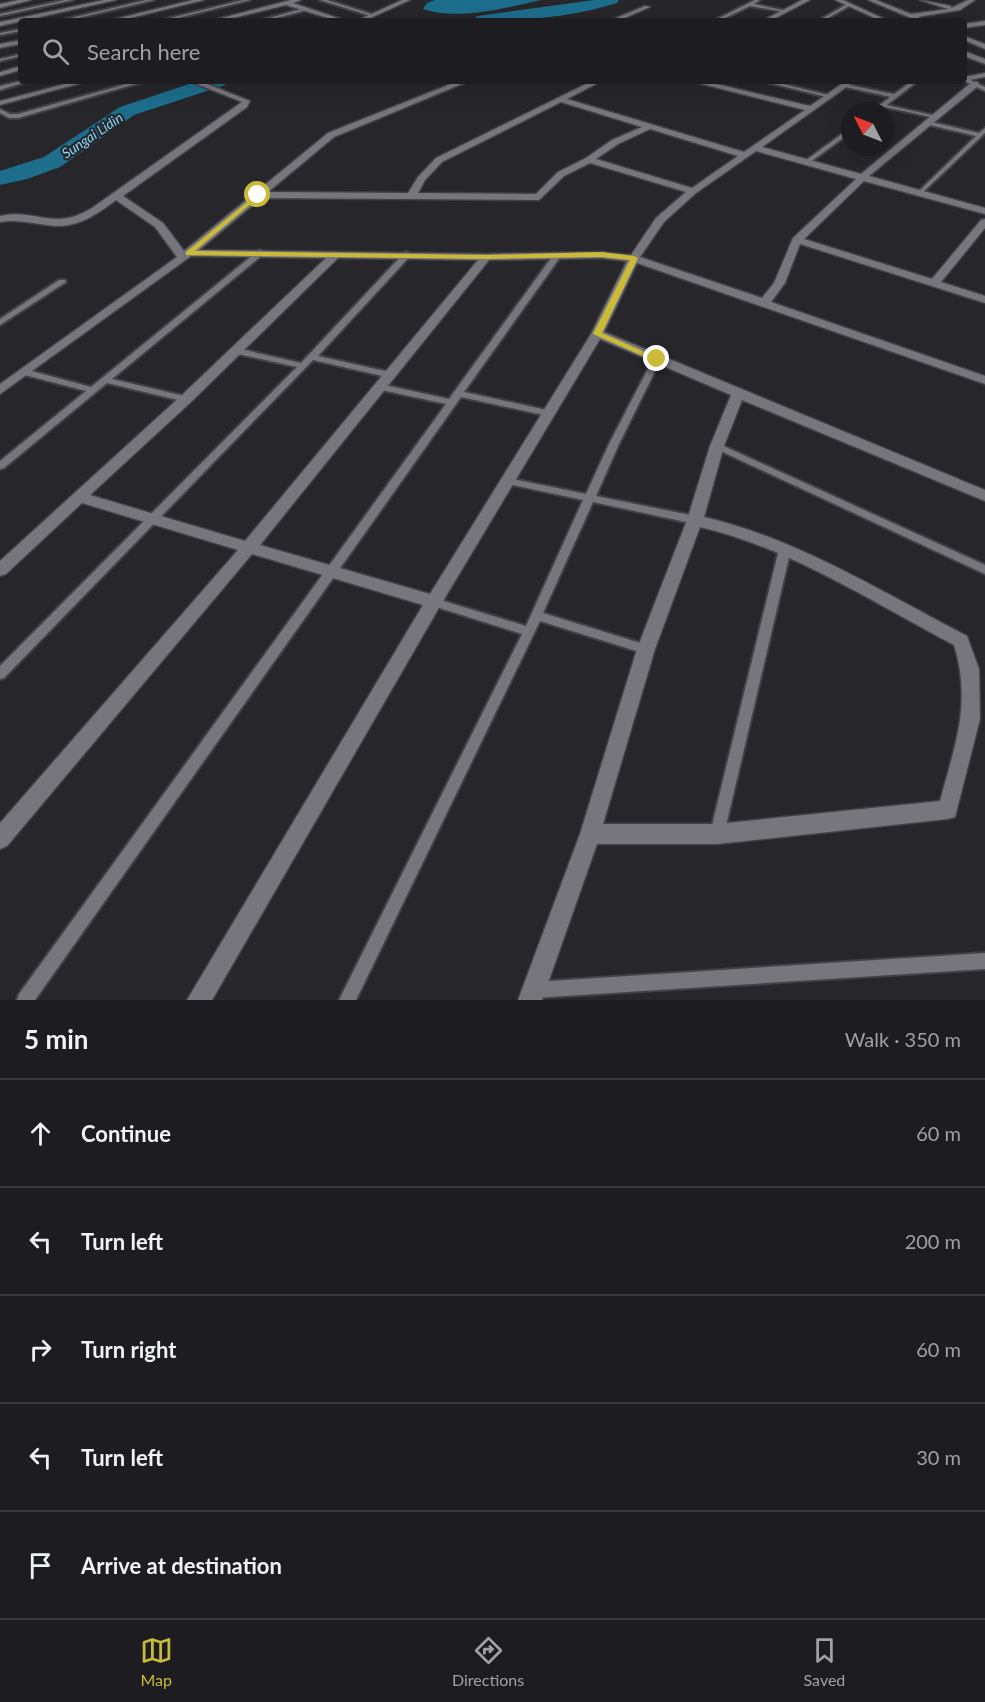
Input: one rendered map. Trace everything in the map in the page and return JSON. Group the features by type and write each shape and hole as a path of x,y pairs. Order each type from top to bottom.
{"street":[{"path":"0,6 28,0"},
{"path":"28,18 113,0"},
{"path":"171,0 183,4"},
{"path":"123,18 201,0"},
{"path":"276,0 334,18"},
{"path":"225,18 298,0"},
{"path":"366,18 407,0"},
{"path":"771,18 807,0"},
{"path":"838,0 876,18"},
{"path":"871,0 916,18"},
{"path":"923,0 958,9"},
{"path":"911,16 958,9 972,0"},
{"path":"384,3 394,5"},
{"path":"620,18 647,7"},
{"path":"319,18 327,16"},
{"path":"0,24 18,20"},
{"path":"967,26 985,23"},
{"path":"967,27 985,34"},
{"path":"967,39 985,47"},
{"path":"0,46 18,43"},
{"path":"967,53 985,62"},
{"path":"0,74 18,69"},
{"path":"967,78 985,75"},
{"path":"0,103 73,84"},
{"path":"0,219 10,217 55,224 67,223 91,214 244,105 246,101 232,94 198,84"},
{"path":"0,390 186,255 331,135 458,84"},
{"path":"411,197 421,179 439,160 592,84"},
{"path":"707,84 812,109"},
{"path":"199,1000 434,602 597,334 634,258 660,220 693,191 845,84"},
{"path":"764,303 779,283 797,240 863,177 975,84"},
{"path":"561,100 745,154"},
{"path":"258,195 539,197 561,174 589,160 615,142 650,126"},
{"path":"755,148 985,211"},
{"path":"589,160 693,191"},
{"path":"119,193 122,201 159,225 186,255"},
{"path":"934,284 981,233 985,222"},
{"path":"797,240 985,300"},
{"path":"186,255 261,252 486,257 601,255 634,258 985,380"},
{"path":"0,570 186,399 336,254"},
{"path":"0,839 249,547 486,257"},
{"path":"597,334 985,496"},
{"path":"531,995 590,834 645,649 695,520 717,446 738,394"},
{"path":"79,497 434,602"},
{"path":"590,834 717,834 948,810 978,721 970,669 961,641 785,549 741,531 695,520"}],"lane":[{"path":"0,15 71,0"},
{"path":"73,18 152,0"},
{"path":"173,18 248,0"},
{"path":"322,0 373,15"},
{"path":"721,18 758,0"},
{"path":"15,3 45,14"},
{"path":"749,4 785,11"},
{"path":"825,18 849,5"},
{"path":"271,18 305,9"},
{"path":"159,10 179,16"},
{"path":"0,34 18,31"},
{"path":"0,60 18,55"},
{"path":"967,80 985,89"},
{"path":"0,88 18,83"},
{"path":"0,111 9,116 18,116 133,84"},
{"path":"777,84 830,96"},
{"path":"850,84 894,96"},
{"path":"886,102 911,84"},
{"path":"895,108 934,117"},
{"path":"927,123 982,132"},
{"path":"920,193 982,132"},
{"path":"807,162 841,137"},
{"path":"0,466 261,252"},
{"path":"0,674 312,357 408,254"},
{"path":"25,1000 557,256"},
{"path":"0,323 62,282"},
{"path":"236,351 303,366"},
{"path":"312,357 453,403"},
{"path":"347,1000 537,616 589,500 657,359"},
{"path":"24,372 93,390"},
{"path":"105,380 186,399"},
{"path":"459,394 548,413"},
{"path":"717,446 985,570"},
{"path":"508,481 589,500 695,520"},
{"path":"717,834 785,549"},
{"path":"434,602 529,632"},
{"path":"537,616 645,649"},
{"path":"531,995 985,961"}],"water":[{"path":"435,0 541,0 466,14 423,9 427,3"}],"waterway":[{"name":"Sungai Lidin","path":"502,18 588,7 611,0"},
{"name":"Sungai Lidin","path":"0,178 52,162 127,111 209,84"}],"route":[{"path":"258,195 189,253 261,252 486,257 601,255 634,258 597,334 657,359"}]}
